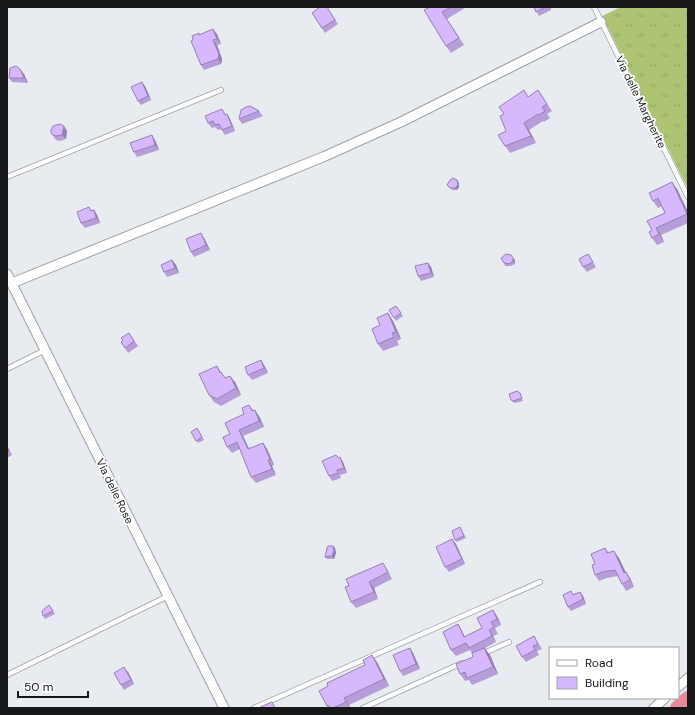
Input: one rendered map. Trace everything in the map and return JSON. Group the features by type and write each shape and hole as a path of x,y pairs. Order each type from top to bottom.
{"highway":[{"path":"678,708 688,699"}],"street":[{"path":"12,283 323,157 401,122 601,22"},
{"name":"Via delle Rose","path":"7,274 224,708"},
{"path":"679,686 688,678"},
{"path":"654,708 664,699"}],"lane":[{"name":"Via delle Margherite","path":"594,7 688,197"},
{"path":"7,177 221,90"},
{"path":"7,369 45,350"},
{"path":"254,708 540,582"},
{"path":"7,675 168,596"},
{"path":"474,657 509,642"},
{"path":"363,708 468,660"}],"green space":[{"path":"621,7 688,7 688,189 602,16"}],"building":[{"path":"320,7 327,7 335,20 322,28 312,13"},
{"path":"430,7 451,7 442,12 459,38 446,46 424,10"},
{"path":"534,7 545,7 536,12"},
{"path":"213,29 217,39 213,40 219,54 218,59 201,65 191,41 193,40 192,36 199,33 199,35"},
{"path":"16,66 20,69 24,78 9,78 10,68"},
{"path":"142,82 148,96 138,101 131,87"},
{"path":"524,90 528,97 538,90 547,104 542,107 545,111 524,123 531,136 505,146 498,135 506,131 500,116 504,114 499,107"},
{"path":"250,106 259,111 239,119 241,110"},
{"path":"222,109 225,115 227,114 232,126 222,130 219,124 215,125 213,121 208,123 205,116"},
{"path":"60,124 64,126 62,135 53,135 51,130 53,126"},
{"path":"152,135 155,145 134,152 130,143"},
{"path":"453,178 457,180 458,185 455,188 450,188 447,185"},
{"path":"672,182 687,214 656,228 659,234 652,238 649,232 652,230 647,221 665,213 658,198 653,201 649,193"},
{"path":"89,207 91,211 94,210 96,218 81,223 77,212"},
{"path":"201,233 206,245 191,252 186,239"},
{"path":"506,254 511,255 513,258 513,261 509,264 504,263 501,258"},
{"path":"588,254 593,262 583,267 579,259"},
{"path":"172,260 175,268 164,272 161,265"},
{"path":"428,263 431,273 418,276 415,266"},
{"path":"396,306 401,313 394,318 389,310"},
{"path":"388,313 396,332 392,333 394,337 378,344 372,329 380,325 377,318"},
{"path":"129,333 134,341 125,348 121,342 123,340 121,338"},
{"path":"261,360 264,368 248,375 245,367"},
{"path":"217,366 220,373 221,372 225,378 230,376 236,388 217,399 209,395 199,374"},
{"path":"517,391 520,393 522,398 513,401 511,400 509,394"},
{"path":"249,405 252,411 255,410 259,421 239,430 248,449 263,443 270,459 268,460 272,469 251,477 237,442 227,447 223,437 230,434 225,423 244,414 242,408"},
{"path":"197,428 202,437 196,441 191,432"},
{"path":"336,455 338,458 340,457 344,468 337,470 338,473 329,476 322,461"},
{"path":"460,527 464,536 455,540 452,531"},
{"path":"452,539 462,559 445,567 436,547"},
{"path":"328,546 333,546 334,551 332,556 325,557 327,548"},
{"path":"605,548 607,553 614,551 624,573 626,572 630,580 622,584 615,570 602,572 595,575 592,565 595,564 591,554"},
{"path":"383,563 388,572 369,582 374,592 351,602 345,587 349,586 346,579"},
{"path":"571,591 573,595 580,592 583,599 568,607 563,595"},
{"path":"49,605 53,611 43,616 42,611"},
{"path":"493,610 497,619 491,622 494,627 489,630 492,636 469,648 466,643 451,650 443,632 458,624 464,637 482,628 477,618"},
{"path":"534,636 538,644 533,646 535,650 522,657 516,646"},
{"path":"410,648 416,664 400,671 393,655"},
{"path":"484,648 493,667 467,678 465,672 460,674 456,664 473,657 472,653"},
{"path":"372,655 384,679 344,698 346,702 333,708 330,708 328,705 327,706 319,691 328,686 327,683 365,665 363,660"},
{"path":"124,667 131,680 121,685 114,673"},
{"path":"272,702 275,708 258,708"}]}
